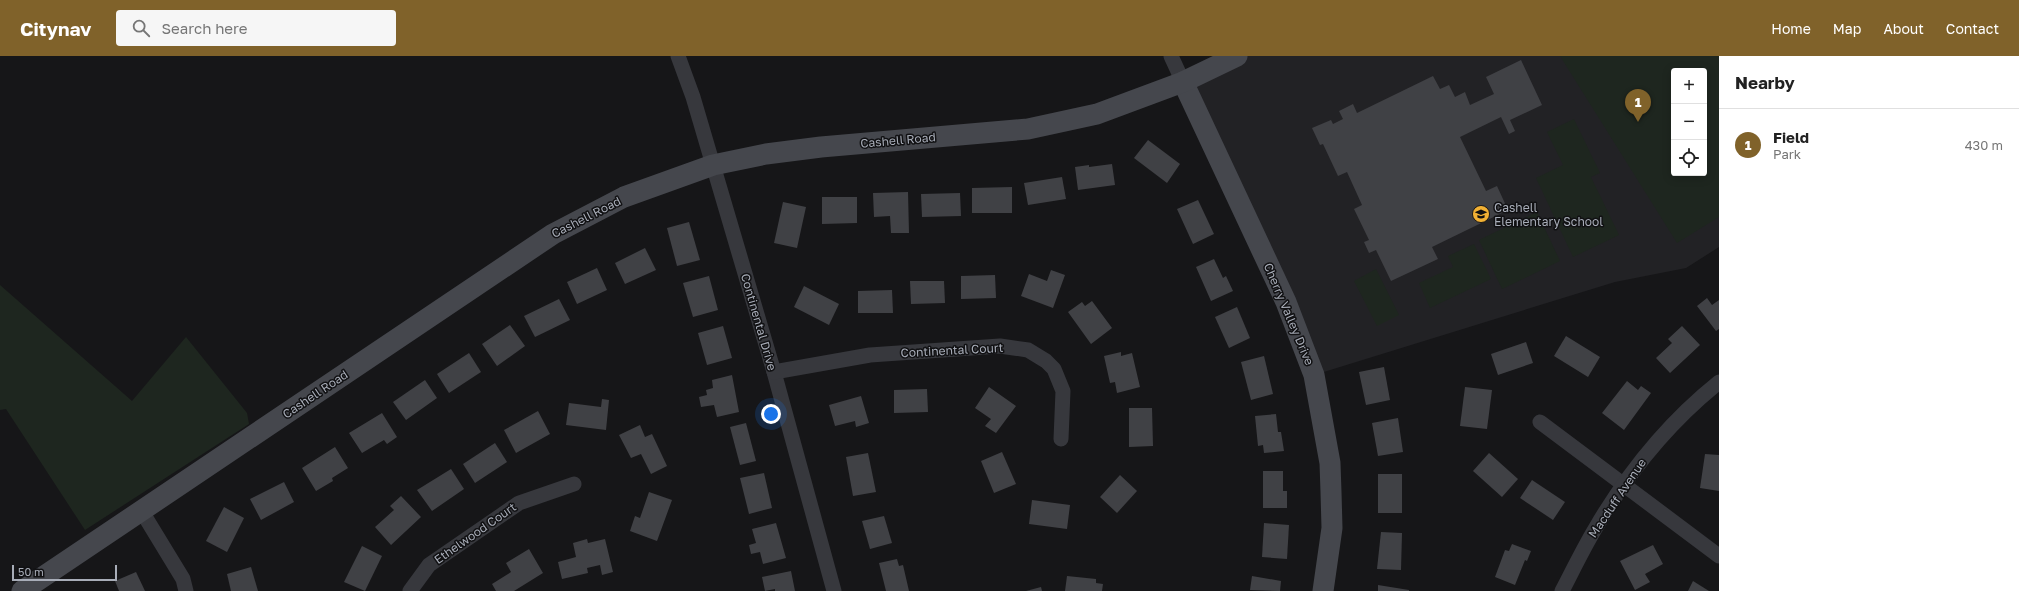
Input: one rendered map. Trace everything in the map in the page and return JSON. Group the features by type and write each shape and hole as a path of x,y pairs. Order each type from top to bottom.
{"street":[{"name":"Continental Drive","path":"678,56 693,96 774,372 834,591"},
{"name":"Cherry Valley Drive","path":"1171,56 1286,302 1314,375 1330,463 1331,485 1332,528 1323,591"},
{"name":"Cashell Road","path":"22,591 553,234 624,197 713,165 766,154 821,146 1028,129 1097,114 1183,82 1237,56"},
{"name":"Continental Court","path":"774,372 870,355 1000,346 1028,350 1046,360 1054,369 1063,392 1061,439"},
{"name":"Macduff Avenue","path":"1562,591 1595,529 1624,483 1650,450 1702,396 1719,382"},
{"path":"1540,422 1624,483 1719,556"},
{"name":"Ethelwood Court","path":"410,591 428,565 519,503 574,484"},
{"path":"141,510 183,579 186,591"}],"shaded area":[{"name":"Cashell Elementary School","path":"1237,56 1719,56 1719,247 1686,268 1615,282 1314,375 1183,82"},
{"path":"1560,56 1719,56 1719,217 1677,243"},
{"path":"1574,119 1600,173 1591,177 1619,235 1573,257 1536,178 1563,165 1547,132"},
{"path":"1537,212 1560,261 1502,289 1479,240"},
{"path":"1474,244 1491,279 1430,308 1419,283 1453,267 1448,256"},
{"path":"1376,269 1399,315 1377,326 1354,281"},
{"path":"0,285 132,401 186,337 247,413 249,424 85,530 6,409 0,410"}],"building":[{"path":"1521,60 1542,105 1510,120 1515,131 1509,134 1501,117 1460,137 1486,191 1497,186 1508,210 1432,247 1438,259 1391,281 1376,250 1369,253 1364,242 1369,240 1354,209 1362,205 1347,172 1338,176 1323,144 1320,145 1312,128 1331,120 1333,124 1343,119 1339,111 1353,104 1357,113 1433,76 1440,89 1449,85 1455,97 1465,92 1470,105 1494,94 1486,77"},
{"path":"1148,140 1180,164 1167,183 1134,158"},
{"path":"1112,164 1115,185 1078,190 1075,167"},
{"path":"1062,177 1066,199 1028,205 1024,183"},
{"path":"1012,187 1012,213 972,213 972,188"},
{"path":"908,192 909,233 891,233 890,216 874,217 873,193"},
{"path":"960,193 961,216 922,217 921,194"},
{"path":"822,197 857,197 857,223 822,224"},
{"path":"1198,200 1214,234 1193,244 1177,209"},
{"path":"783,202 806,207 797,248 774,243"},
{"path":"689,222 700,260 677,266 667,228"},
{"path":"645,248 656,270 625,284 615,263"},
{"path":"1214,259 1223,278 1226,276 1233,291 1211,301 1196,267"},
{"path":"597,268 607,290 577,304 567,282"},
{"path":"1051,270 1065,275 1053,308 1021,296 1029,274 1047,281"},
{"path":"995,275 996,298 961,299 961,276"},
{"path":"709,276 718,310 693,317 683,283"},
{"path":"910,281 944,281 945,303 911,304"},
{"path":"804,286 839,304 829,325 794,307"},
{"path":"892,290 893,313 858,313 858,291"},
{"path":"1707,298 1712,305 1719,300 1719,329 1716,331 1697,306"},
{"path":"559,299 570,320 535,337 524,316"},
{"path":"1092,301 1112,328 1091,344 1068,312 1082,302 1085,306"},
{"path":"1237,307 1250,338 1229,348 1215,317"},
{"path":"510,325 525,346 497,366 482,344"},
{"path":"723,326 732,358 707,365 698,333"},
{"path":"1682,326 1700,345 1670,373 1656,358 1672,343 1668,339"},
{"path":"1566,336 1600,357 1588,377 1554,356"},
{"path":"1526,342 1533,363 1498,375 1491,354"},
{"path":"1121,352 1121,356 1132,353 1140,387 1117,393 1115,382 1110,383 1104,356"},
{"path":"469,353 481,372 449,393 437,374"},
{"path":"1264,356 1273,394 1251,400 1241,362"},
{"path":"1384,367 1390,400 1366,405 1359,372"},
{"path":"732,375 739,412 717,417 714,405 701,407 699,397 707,395 706,390 713,388 712,380"},
{"path":"425,380 437,398 406,420 393,402"},
{"path":"1627,381 1638,390 1641,386 1651,393 1624,430 1602,413"},
{"path":"989,387 1016,406 996,433 985,426 991,419 975,408"},
{"path":"1465,387 1492,390 1487,429 1460,426"},
{"path":"927,389 928,412 894,413 894,390"},
{"path":"861,396 869,423 856,427 855,421 835,426 829,405"},
{"path":"602,399 609,400 606,430 566,425 569,403 601,407"},
{"path":"1129,408 1152,408 1153,446 1129,447"},
{"path":"538,411 550,434 516,453 504,430"},
{"path":"382,413 397,437 387,444 384,440 362,453 349,433"},
{"path":"1276,414 1278,432 1281,432 1284,451 1264,453 1263,445 1258,446 1255,416"},
{"path":"1398,418 1403,452 1378,456 1372,423"},
{"path":"746,423 756,461 740,465 730,427"},
{"path":"640,425 645,437 652,434 667,466 651,474 641,454 631,458 619,435"},
{"path":"495,443 507,462 475,483 463,464"},
{"path":"335,447 348,468 332,478 333,481 316,491 302,468"},
{"path":"1002,452 1016,484 994,493 981,461"},
{"path":"868,453 876,492 853,496 846,457"},
{"path":"1489,453 1518,479 1502,497 1473,471"},
{"path":"1705,454 1719,455 1719,491 1700,488"},
{"path":"451,469 464,489 432,511 417,490"},
{"path":"1263,471 1283,471 1283,491 1287,491 1287,508 1263,508"},
{"path":"764,473 772,508 749,514 740,478"},
{"path":"1378,474 1402,474 1402,513 1378,513"},
{"path":"1120,475 1137,491 1117,513 1100,497"},
{"path":"1532,480 1565,502 1553,520 1520,498"},
{"path":"284,482 294,502 261,520 250,499"},
{"path":"649,492 672,500 657,541 630,531 635,516 640,518"},
{"path":"401,496 421,517 391,545 375,527 394,510 390,506"},
{"path":"1032,500 1070,505 1067,529 1029,524"},
{"path":"224,507 244,518 227,552 206,541"},
{"path":"884,516 892,543 870,549 862,521"},
{"path":"776,523 786,558 763,564 760,552 751,554 749,545 756,543 752,529"},
{"path":"1264,523 1289,525 1287,559 1262,557"},
{"path":"1381,532 1402,533 1401,570 1377,569"},
{"path":"587,539 588,543 605,539 613,572 602,575 600,565 587,568 588,573 562,579 558,562 576,557 573,543"},
{"path":"1512,544 1531,551 1527,561 1525,560 1515,585 1495,577 1505,550 1509,551"},
{"path":"1653,545 1663,564 1645,574 1650,582 1635,590 1620,561"},
{"path":"362,546 382,556 365,591 344,582"},
{"path":"529,549 543,573 514,591 496,591 492,584 511,572 506,563"},
{"path":"897,559 899,566 903,565 909,591 886,591 879,563"},
{"path":"251,567 258,591 231,591 227,574"},
{"path":"791,571 795,591 775,591 775,589 765,591 762,577"},
{"path":"136,572 145,591 119,591 115,581"},
{"path":"1067,576 1096,579 1096,583 1103,584 1102,591 1065,591"},
{"path":"1252,576 1281,581 1280,591 1250,590"},
{"path":"1693,581 1709,591 1688,591"},
{"path":"1378,585 1409,590 1409,591 1378,591"},
{"path":"1041,587 1042,591 1026,591"}],"place":[{"name":"Field","path":"1638,122"},
{"name":"Cashell Elementary School","path":"1481,214"}]}
